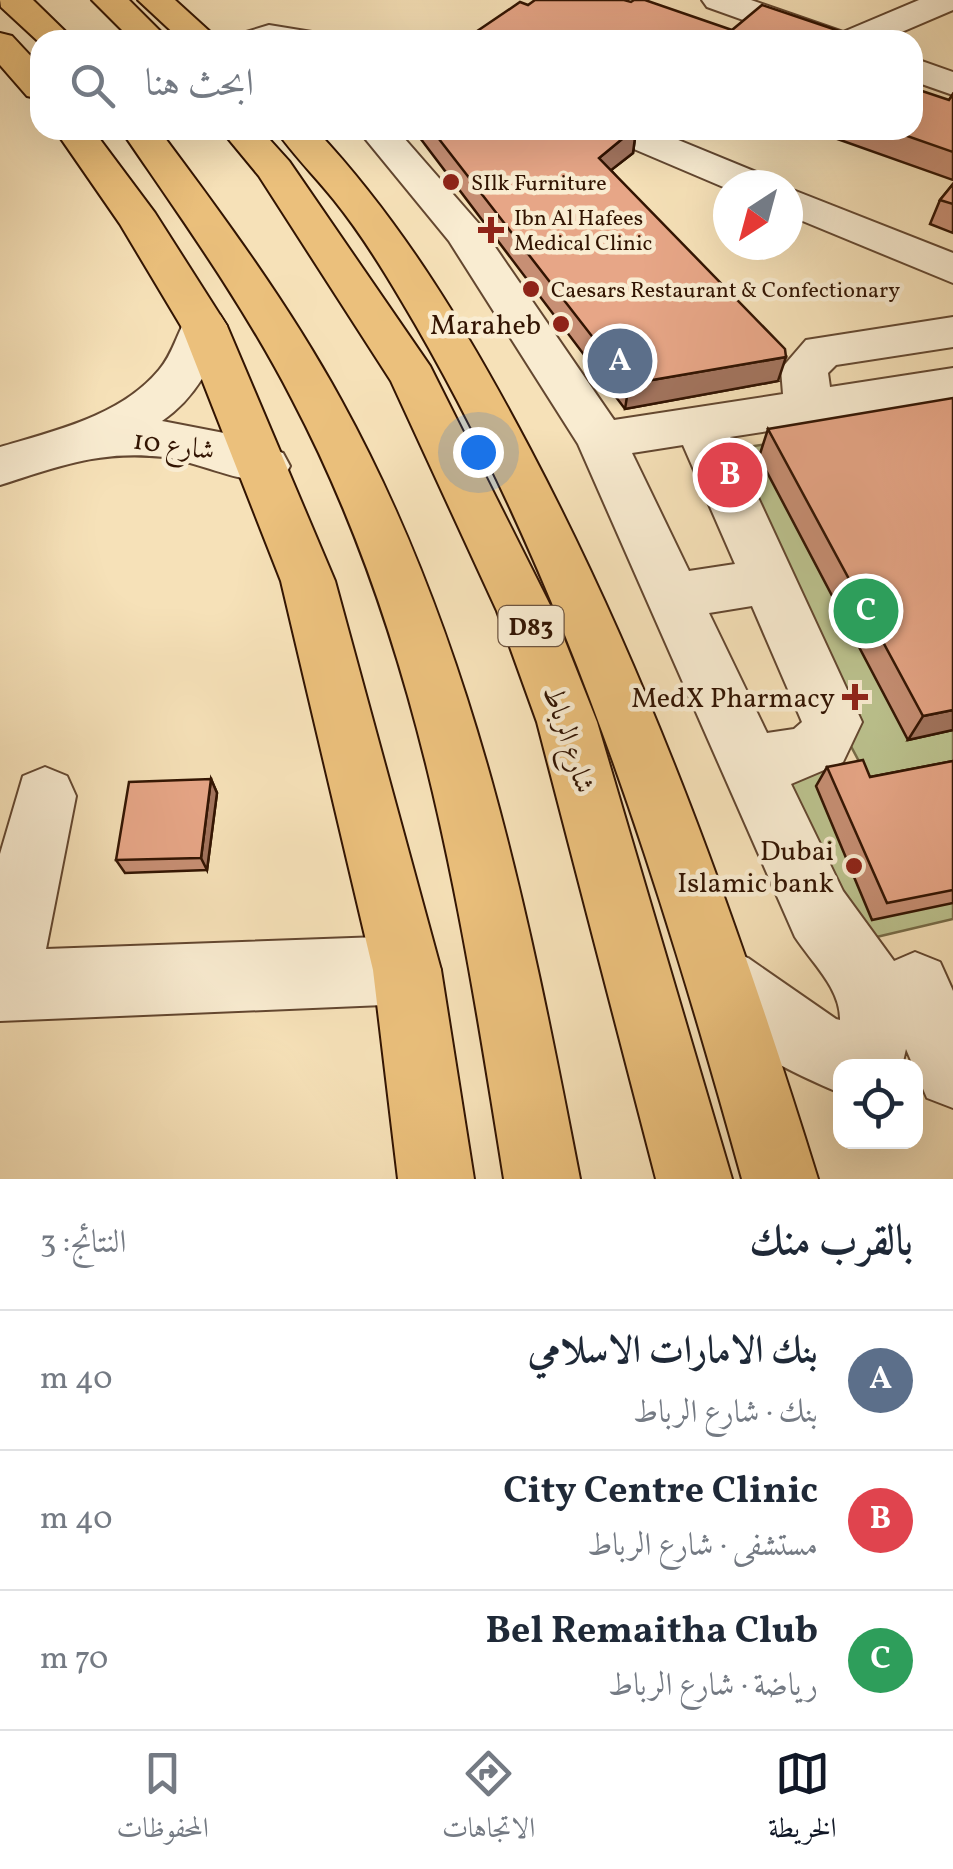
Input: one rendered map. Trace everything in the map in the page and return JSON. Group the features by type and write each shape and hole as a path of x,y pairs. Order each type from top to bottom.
{"highway":[{"path":"13,0 46,30"},
{"path":"109,0 141,30"},
{"path":"155,0 190,30"},
{"path":"0,42 30,76"},
{"path":"81,140 140,222 204,326 265,466 308,581 407,970 428,1166"},
{"path":"147,140 227,250 302,371 354,476 413,620 449,730 488,881 542,1179"},
{"name":"شارع الرباط","path":"249,140 274,169 413,378 525,612 567,722 694,1179"},
{"path":"305,140 330,166 431,308 548,528 641,744 723,983 780,1179"}],"street":[{"path":"719,0 804,30"},
{"path":"878,30 948,0"},
{"path":"923,73 953,84"},
{"path":"385,140 465,234 602,440 820,914 875,994 877,1029 867,1059"},
{"path":"644,140 716,170"},
{"path":"803,206 953,269"},
{"name":"شارع 10","path":"0,466 120,425 154,405 180,382 197,354 204,326"},
{"path":"809,407 804,369 822,351 953,332"},
{"path":"602,440 953,385"},
{"path":"699,424 832,722 830,738 818,749 752,763"},
{"name":"شارع 10","path":"81,440 164,438 219,448 265,466"},
{"path":"673,596 770,582"},
{"path":"45,796 2,986 407,970"},
{"path":"723,983 812,1046 846,1059"},
{"path":"915,987 953,1072"},
{"path":"923,1093 953,1107"}],"green space":[{"path":"953,415 953,919 851,943 779,776 862,767 696,455"}],"building":[{"path":"535,0 645,0 732,30 479,30 520,2 528,5"},
{"path":"762,5 836,30 732,30"},
{"path":"923,91 949,100 953,94 953,152 919,140 923,140"},
{"path":"440,140 621,140 599,158 785,349 786,357 629,384"},
{"path":"953,184 953,204 940,200"},
{"path":"953,398 953,710 923,716 768,429"},
{"path":"863,760 870,777 953,761 953,890 887,903 827,767"},
{"path":"211,779 201,858 116,860 129,782"}],"place":[{"name":"SIlk Furniture","path":"451,182"},
{"name":"Ibn Al Hafees Medical Clinic","path":"491,230"},
{"name":"Caesars Restaurant & Confectionary","path":"531,289"},
{"name":"Maraheb","path":"561,324"},
{"name":"بنك الامارات الاسلامي","path":"620,361"},
{"name":"City Centre Clinic","path":"730,475"},
{"name":"Bel Remaitha Club","path":"866,611"},
{"name":"MedX Pharmacy","path":"855,697"},
{"name":"Dubai Islamic bank","path":"854,866"}]}
